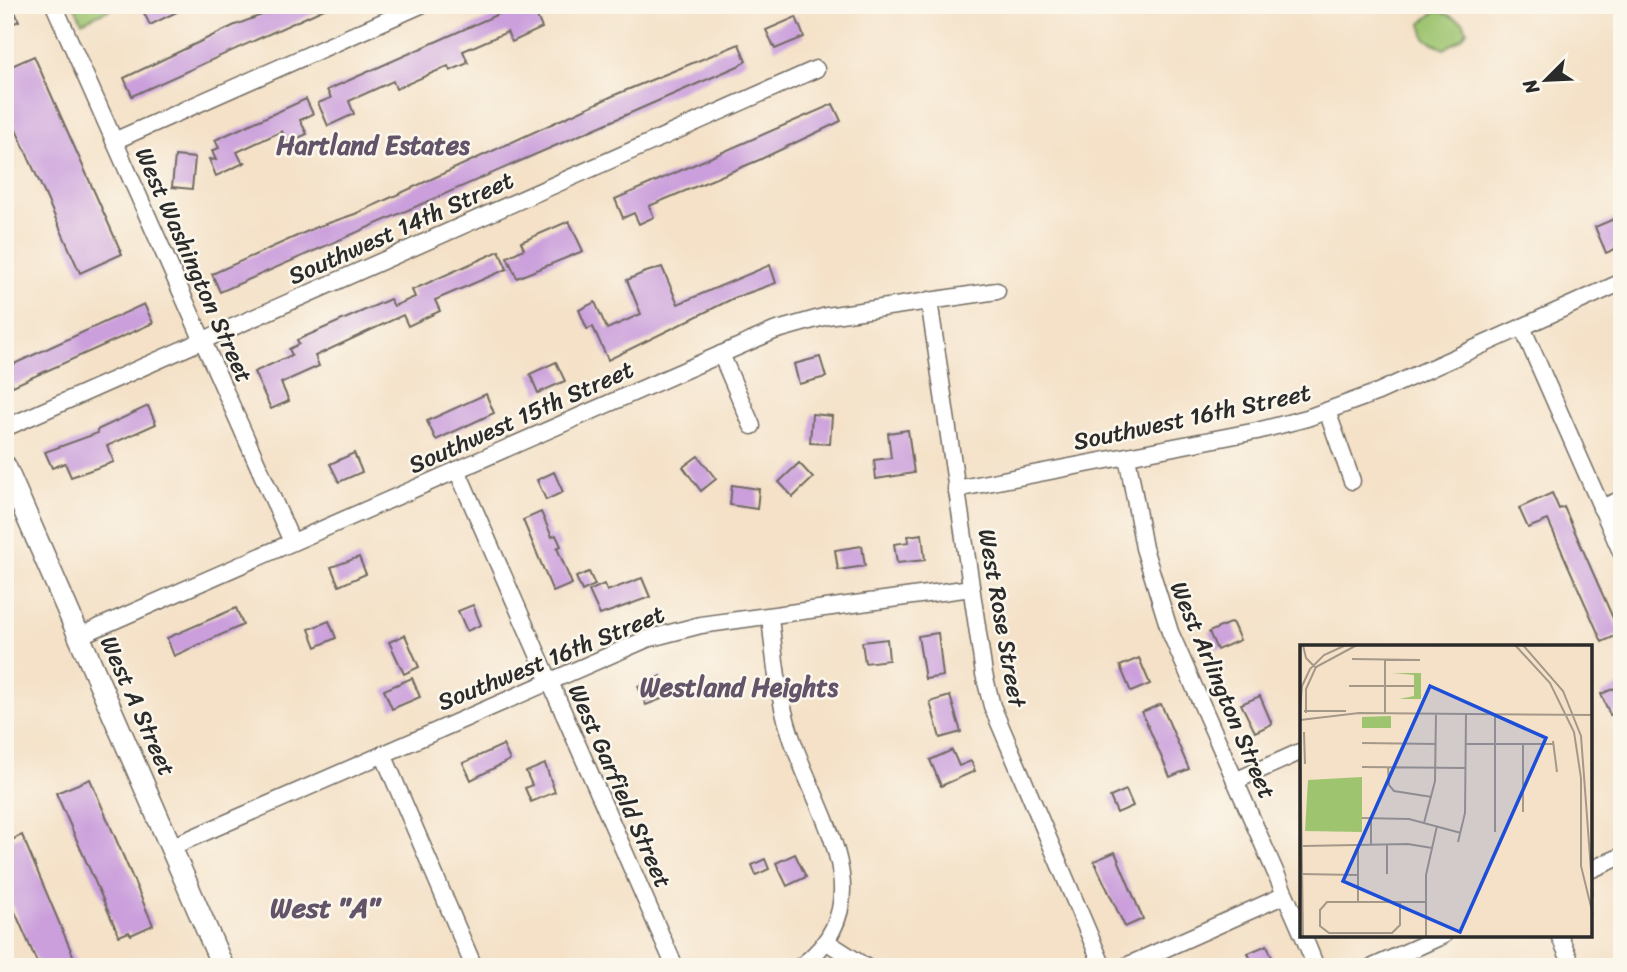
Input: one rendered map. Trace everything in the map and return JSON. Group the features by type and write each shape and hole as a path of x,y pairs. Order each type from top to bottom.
{"main road":[{"name":"West A Street","path":"5,466 223,967"}],"street":[{"name":"West Washington Street","path":"54,5 292,542"},
{"path":"114,141 421,5"},
{"name":"Southwest 14th Street","path":"5,428 816,69"},
{"name":"Southwest 16th Street","path":"956,489 1258,431 1327,411 1622,282"},
{"name":"Southwest 15th Street","path":"79,636 721,354 809,320 997,291"},
{"name":"West Rose Street","path":"929,300 971,587 992,706 1103,967"},
{"path":"1522,327 1622,554"},
{"path":"721,354 752,426"},
{"path":"1327,411 1352,481"},
{"name":"West Arlington Street","path":"1127,456 1155,589 1170,632 1300,929"},
{"name":"West Garfield Street","path":"457,470 675,967"},
{"path":"1601,508 1622,499"},
{"name":"Southwest 16th Street","path":"171,847 550,681 674,631 971,587"},
{"path":"770,615 789,732 838,851 844,877 844,898 827,942 800,967"},
{"path":"1235,781 1300,751"},
{"path":"383,754 474,967"},
{"path":"1592,869 1622,856"},
{"path":"1124,967 1285,895"},
{"name":"West Arlington Street","path":"1303,937 1316,967"},
{"path":"1373,967 1440,937"},
{"path":"1560,937 1573,967"},
{"path":"827,942 866,967"}],"green space":[{"path":"74,5 119,5 82,22"},
{"path":"1438,10 1463,22 1467,31 1462,38 1444,49 1425,38 1421,23"}],"building":[{"path":"5,5 12,5 19,21 5,27"},
{"path":"140,5 191,5 150,25"},
{"path":"289,5 333,5 132,96 124,78 235,25"},
{"path":"514,7 517,14 533,7 542,28 512,42 507,32 463,51 468,63 450,71 448,66 396,89 393,81 349,101 354,114 328,126 318,103 331,98 327,90"},
{"path":"796,17 804,37 775,49 766,30"},
{"path":"739,44 746,61 738,66 220,292 212,274 317,227 355,214 617,94"},
{"path":"34,56 122,254 80,273 5,105 5,69"},
{"path":"306,99 313,114 300,120 307,134 287,143 282,131 237,152 242,162 246,162 216,176 209,159 216,160 212,151 219,148 215,140"},
{"path":"833,104 841,121 759,160 649,206 654,217 639,224 634,213 623,218 615,199"},
{"path":"175,156 195,158 192,189 172,187"},
{"path":"1614,219 1622,236 1622,246 1606,253 1595,227"},
{"path":"569,221 583,251 517,278 507,257 524,249 521,242"},
{"path":"499,251 507,269 435,300 440,311 408,326 403,315 315,356 319,366 281,383 289,401 271,409 254,372 292,355 289,349 299,344 297,340 390,299 394,306 415,297 412,290"},
{"path":"770,265 776,283 734,298 608,360 593,327 587,329 579,310 595,302 607,329 641,314 627,280 643,273 662,267 678,304"},
{"path":"144,304 153,323 13,386 5,368"},
{"path":"820,357 826,377 799,384 794,364"},
{"path":"556,362 565,381 538,393 530,374"},
{"path":"486,394 494,413 436,440 427,421"},
{"path":"148,406 156,424 107,446 114,462 71,477 65,463 52,468 45,452 98,433 97,430"},
{"path":"812,414 832,416 830,444 810,443"},
{"path":"908,430 914,473 876,479 874,460 891,458 888,433"},
{"path":"354,453 362,472 339,482 330,464"},
{"path":"698,456 716,479 701,491 683,467"},
{"path":"799,463 813,478 793,497 779,482"},
{"path":"554,472 563,492 546,500 537,480"},
{"path":"732,485 759,489 757,509 730,505"},
{"path":"1552,493 1559,509 1564,507 1620,634 1602,642 1548,520 1528,528 1519,508"},
{"path":"541,512 552,537 556,535 561,546 557,548 572,584 553,592 523,520"},
{"path":"922,534 925,560 897,563 894,544 909,542 908,536"},
{"path":"862,546 865,566 838,570 835,550"},
{"path":"359,557 366,574 339,586 331,567"},
{"path":"589,572 595,585 582,591 576,577"},
{"path":"642,578 650,597 600,615 589,591 604,584 607,591"},
{"path":"473,605 481,625 467,631 458,611"},
{"path":"236,608 243,625 174,656 167,638"},
{"path":"329,621 336,638 316,647 309,629"},
{"path":"1232,622 1240,640 1217,650 1209,632"},
{"path":"938,633 943,676 925,679 918,636"},
{"path":"405,635 419,667 404,674 389,642"},
{"path":"887,639 889,660 865,663 862,642"},
{"path":"1139,658 1150,684 1131,692 1120,666"},
{"path":"661,676 669,696 646,705 638,686"},
{"path":"412,678 420,697 392,709 384,690"},
{"path":"1622,685 1622,710 1610,715 1601,694"},
{"path":"950,696 961,732 940,738 930,702"},
{"path":"1260,696 1272,724 1255,732 1241,704"},
{"path":"1161,704 1189,769 1170,777 1142,712"},
{"path":"503,745 510,760 471,780 463,763"},
{"path":"952,750 959,766 971,761 975,771 941,786 930,760"},
{"path":"545,764 555,792 531,802 525,788 532,785 526,772"},
{"path":"90,779 153,925 131,935 129,932 119,936 56,793"},
{"path":"1126,790 1133,806 1117,813 1110,797"},
{"path":"22,835 75,960 66,964 67,967 39,967 5,889 5,843"},
{"path":"1115,852 1143,919 1125,927 1094,861"},
{"path":"795,854 806,877 787,886 776,863"},
{"path":"765,859 769,869 756,875 752,865"},
{"path":"1267,945 1276,967 1254,967 1248,953"}],"district":[{"name":"Hartland Estates","path":"373,145"},
{"name":"Westland Heights","path":"739,687"},
{"name":"West \"A\"","path":"325,907"}]}
